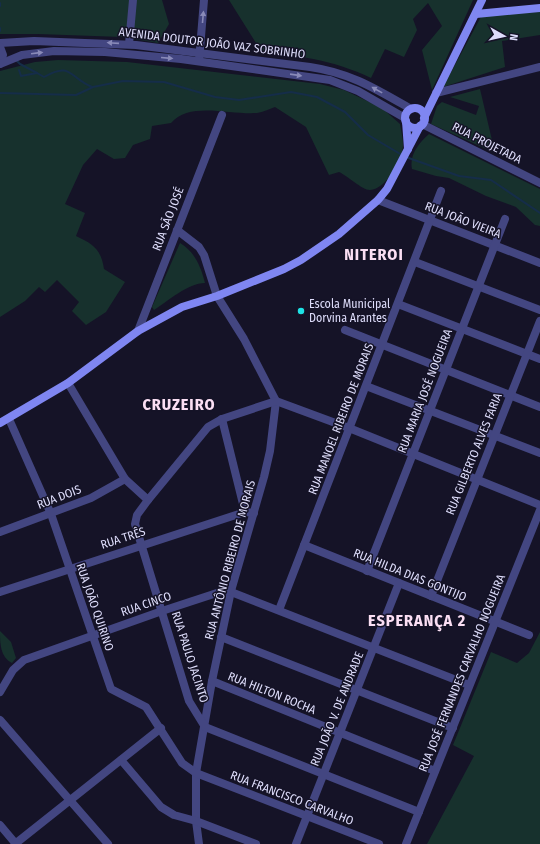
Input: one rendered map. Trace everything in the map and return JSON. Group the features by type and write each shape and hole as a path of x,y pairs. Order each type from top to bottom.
{"main road":[{"path":"0,423 68,383 138,331 182,308 217,296 300,260 339,234 378,200 398,171 482,0"},
{"path":"476,14 540,8"},
{"path":"407,151 405,120 407,112 435,94"},
{"path":"413,108 422,112 422,122"},
{"path":"405,120 412,127 422,122"}],"street":[{"path":"129,44 133,0"},
{"path":"199,61 204,0"},
{"name":"AVENIDA DOUTOR JOÃO VAZ SOBRINHO","path":"0,43 34,41 129,44 333,70 349,76 413,108"},
{"path":"0,47 3,55 0,64"},
{"name":"AVENIDA DOUTOR JOÃO VAZ SOBRINHO","path":"0,64 22,55 54,51 105,52 199,61 330,80 358,91 405,120"},
{"path":"435,94 540,67"},
{"name":"RUA SÃO JOSÉ","path":"138,331 222,116"},
{"name":"RUA PROJETADA","path":"422,122 540,183"},
{"name":"RUA MANOEL RIBEIRO DE MORAIS","path":"278,610 415,262 429,220 441,191"},
{"name":"RUA JOÃO VIEIRA","path":"378,200 540,263"},
{"name":"RUA MARIA JOSÉ NOGUEIRA","path":"367,571 505,219"},
{"path":"177,230 199,247 204,255 217,296 244,339 276,401"},
{"path":"415,262 540,310"},
{"path":"398,304 540,359"},
{"name":"RUA GILBERTO ALVES FARIA","path":"431,596 540,321"},
{"path":"345,330 540,407"},
{"path":"68,383 125,479 148,500 202,432 222,419 276,401 349,428 540,505"},
{"path":"366,386 540,453"},
{"name":"RUA ANTÔNIO RIBEIRO DE MORAIS","path":"199,844 196,821 196,773 212,681 231,591 254,513 270,451 276,401"},
{"name":"RUA JOÃO QUIRINO","path":"9,419 51,514 111,688 146,707 161,728 182,763 196,773"},
{"path":"222,419 245,512"},
{"name":"RUA DOIS","path":"0,532 91,498 125,479"},
{"name":"RUA PAULO JACINTO","path":"148,500 137,515 135,524 189,701 205,727"},
{"name":"RUA JOSÉ FERNANDES CARVALHO NOGUEIRA","path":"406,844 540,510"},
{"name":"RUA TRÊS","path":"0,592 142,544 245,512 254,513"},
{"name":"RUA HILDA DIAS GONTIJO","path":"304,545 529,635"},
{"name":"RUA JOÃO V. DE ANDRADE","path":"296,844 399,583"},
{"name":"RUA CINCO","path":"0,692 13,670 24,660 221,590 231,591"},
{"path":"231,591 469,685"},
{"path":"221,637 453,728"},
{"name":"RUA HILTON ROCHA","path":"212,681 435,771"},
{"path":"0,720 71,799 108,844"},
{"path":"205,727 419,812"},
{"path":"0,825 16,844 161,728"},
{"path":"120,760 161,807 174,815 196,821 256,844"},
{"name":"RUA FRANCISCO CARVALHO","path":"196,773 306,817 379,844"}],"green space":[{"path":"0,0 162,0 169,24 158,43 122,37 0,34"},
{"path":"229,0 473,0 432,90 422,50 442,26 428,3 413,19 417,30 404,57 385,49 371,78 328,62 256,51 256,43"},
{"path":"540,12 540,35 502,41 505,67 443,87 482,15"},
{"path":"58,60 127,62 320,84 344,90 382,108 400,124 403,142 402,151 397,166 392,173 382,185 370,190 363,188 339,172 329,175 306,127 275,107 257,113 211,110 188,112 179,116 171,123 152,126 150,139 133,145 125,158 114,159 97,149 83,165 65,204 85,213 76,236 95,248 101,257 104,269 125,282 106,312 86,325 72,311 79,302 57,280 45,292 39,287 25,301 0,317 0,71 35,62"},
{"path":"480,89 495,153 431,124 437,106 442,102 476,115 479,106 450,97"},
{"path":"429,134 540,189 540,226 535,225 516,207 486,196 449,178 412,169 411,164 413,154 418,145"},
{"path":"180,243 190,251 197,260 205,283 185,289 154,310 152,307"},
{"path":"0,631 11,642 16,658 12,663 3,653"},
{"path":"540,632 540,844 427,844 474,756 453,745 491,652 517,663 529,653"}],"waterway":[{"path":"16,60 20,64 37,73"},
{"path":"19,70 21,76 37,73 44,77 53,72 65,71 92,87"},
{"path":"0,93 76,95 93,87 123,81 164,82 215,97 239,100 291,92 317,97 345,112 368,135 402,155"},
{"path":"406,157 459,176 491,180 540,213"}],"place":[{"name":"Escola Municipal Dorvina Arantes","path":"301,311"}],"district":[{"name":"NITEROI","path":"374,254"},
{"name":"CRUZEIRO","path":"179,404"},
{"name":"ESPERANÇA 2","path":"417,620"}]}
